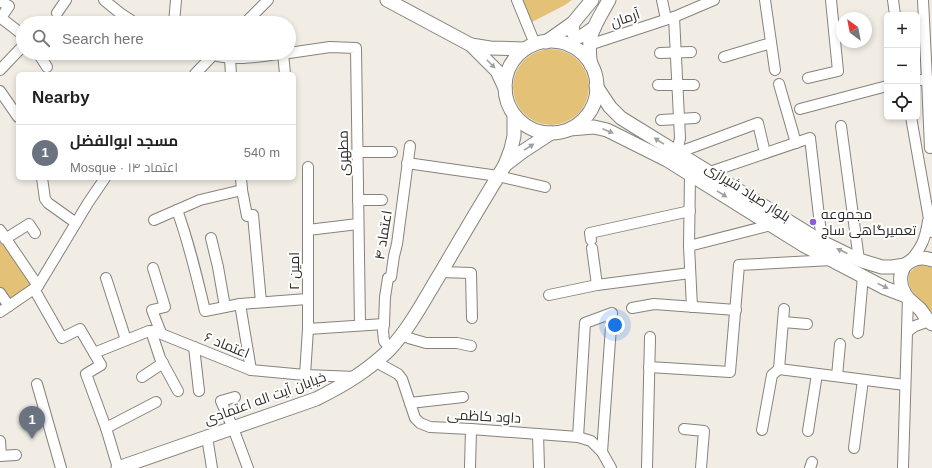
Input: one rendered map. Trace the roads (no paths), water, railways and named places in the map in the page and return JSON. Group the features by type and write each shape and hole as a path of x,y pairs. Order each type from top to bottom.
{"main road":[{"path":"387,0 471,46 497,71 505,88"},
{"path":"592,0 573,22 517,56 510,66 506,76 506,99 514,115 524,125 537,131 551,133 561,132 570,129 586,116 594,102 596,86 589,45 594,28 609,0"},
{"path":"573,22 573,33 577,36 582,36 594,28"},
{"path":"471,46 490,48 560,42 573,47 584,55 592,67"},
{"name":"بلوار صیاد شیرازی","path":"596,86 610,107 621,118 822,242 859,260 882,267 892,268 921,257 932,260"},
{"path":"502,170 511,149 514,136 514,115"},
{"name":"بلوار صیاد شیرازی","path":"570,129 594,127 607,130 666,160 803,245 885,288 907,297"},
{"path":"502,170 522,152 551,133"},
{"name":"خیابان آیت اله اعتمادی","path":"118,468 316,399 356,377 376,362 390,348 412,320 502,170"},
{"path":"907,263 901,273 900,279 903,290 907,297 920,309 931,324"}],"street":[{"path":"56,13 66,0"},
{"path":"175,16 176,0"},
{"path":"252,16 268,0"},
{"path":"517,0 536,45"},
{"path":"662,0 670,18 676,52 680,138 677,153"},
{"name":"آرمان","path":"589,45 670,18 714,0"},
{"path":"765,0 775,70"},
{"path":"808,78 838,71 831,0"},
{"path":"893,0 895,12"},
{"path":"924,0 921,20 930,148"},
{"path":"0,1 9,6 1,18 16,30"},
{"path":"110,2 123,16"},
{"path":"724,57 771,43"},
{"name":"مطهری","path":"296,52 330,47 356,48 360,325"},
{"path":"660,53 691,52"},
{"path":"0,70 16,53"},
{"path":"42,60 47,67"},
{"path":"197,72 207,60"},
{"path":"230,60 231,72"},
{"path":"285,60 285,72"},
{"path":"779,84 796,143"},
{"path":"658,85 694,85"},
{"path":"800,109 884,87"},
{"path":"0,91 16,114"},
{"path":"661,120 694,118"},
{"path":"912,120 932,232"},
{"path":"677,153 758,123 766,153"},
{"path":"841,126 859,260"},
{"path":"710,172 810,138 822,242"},
{"name":"اعتماد ۴","path":"390,348 384,341 383,331 386,286 388,278 391,277 397,244 410,146"},
{"path":"357,152 392,152"},
{"path":"407,163 502,170 545,187"},
{"name":"امین ۲","path":"305,375 308,329 308,166"},
{"path":"690,175 689,246 692,307"},
{"path":"42,180 45,199 48,203 76,223"},
{"path":"0,293 4,309 36,288 88,203 105,180"},
{"path":"241,180 247,216 253,216 261,302"},
{"path":"154,220 200,200 242,190"},
{"path":"358,200 382,200"},
{"path":"177,210 183,226 204,311 240,304 307,299"},
{"path":"597,285 590,233 690,211"},
{"path":"907,263 915,255 923,243 929,219"},
{"path":"35,233 29,224 3,235 36,288 62,338 80,329 101,365 86,374 106,428 118,468"},
{"path":"308,230 358,224"},
{"path":"689,246 771,225"},
{"path":"211,238 225,307"},
{"path":"649,367 730,372 739,265 832,260"},
{"path":"153,268 165,307 152,310 156,332 154,343 163,364 178,391"},
{"path":"441,272 471,272 472,318"},
{"path":"549,295 597,285 690,273"},
{"path":"858,333 863,276"},
{"path":"106,278 126,340"},
{"path":"903,468 907,297"},
{"path":"240,304 251,370"},
{"path":"632,308 654,304 736,310"},
{"path":"762,430 772,375 779,369 784,309"},
{"path":"578,437 585,323 612,313 602,452"},
{"path":"783,322 807,324"},
{"path":"308,329 384,324"},
{"path":"907,332 914,326 931,324"},
{"path":"94,353 149,331 156,332"},
{"name":"اعتماد ۶","path":"156,332 251,370 305,375 356,377"},
{"path":"401,335 426,343 457,343 470,346"},
{"path":"647,468 650,337"},
{"path":"837,376 840,344"},
{"path":"194,347 199,391"},
{"name":"داود کاظمی","path":"376,362 398,374 402,379 415,418 420,423 430,428 471,429 578,437 591,441 602,452 611,468"},
{"path":"142,377 163,364"},
{"path":"779,369 905,385"},
{"path":"808,431 816,374"},
{"path":"854,448 863,380"},
{"path":"37,384 61,468"},
{"path":"235,397 221,401 248,468"},
{"path":"410,403 462,397"},
{"path":"106,428 156,402"},
{"path":"470,468 471,429"},
{"path":"684,429 704,431 701,468"},
{"path":"538,434 539,468"},
{"path":"207,437 212,468"},
{"path":"0,441 0,456 16,455"}],"place":[{"name":"مجموعه تعمیرگاهی ساچ","path":"813,222"},
{"name":"مسجد ابوالفضل","path":"32,439"}]}
